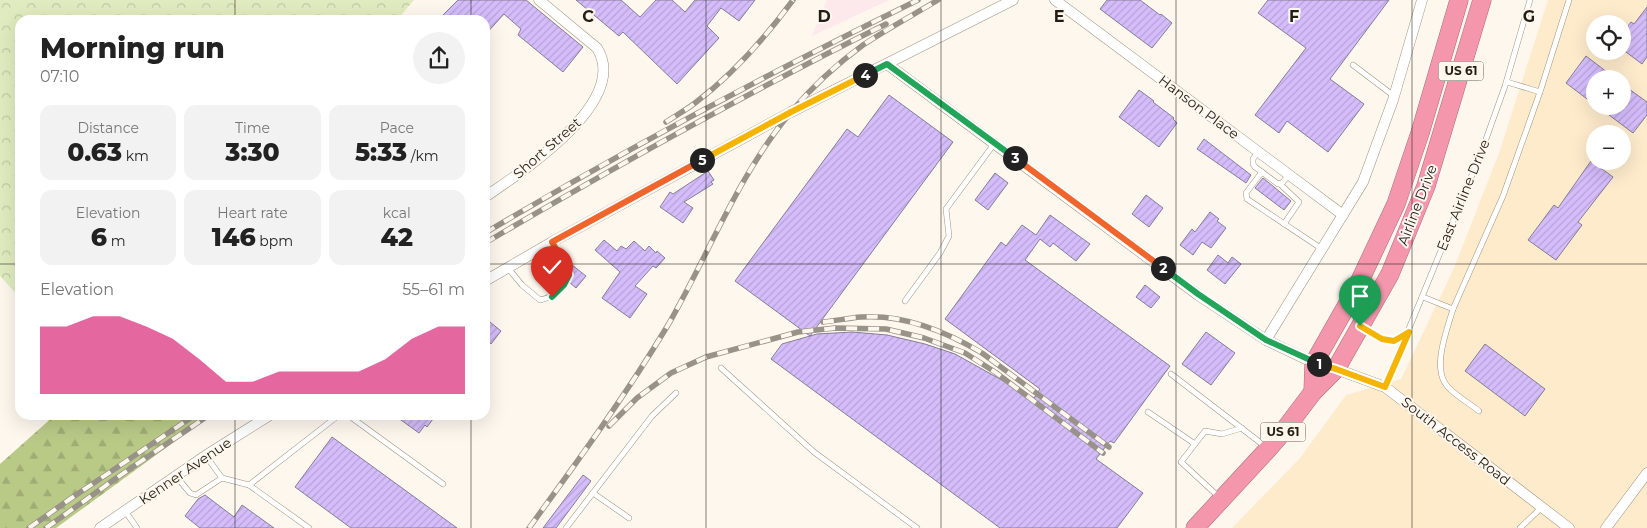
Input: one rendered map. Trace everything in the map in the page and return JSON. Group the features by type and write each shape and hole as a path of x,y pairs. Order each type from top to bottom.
{"highway":[{"name":"Airline Drive","path":"1313,392 1314,363 1356,289 1396,204 1420,133 1459,0"},
{"name":"Airline Drive","path":"1195,528 1269,448 1313,392 1336,369 1390,274 1426,186 1482,0"}],"street":[{"name":"Short Street","path":"490,194 534,163 580,121 595,100 603,79 602,56 597,48 539,0"},
{"path":"490,278 552,242 791,112 1014,0"},
{"name":"Hanson Place","path":"1055,0 1343,215"},
{"path":"1266,340 1363,182 1395,96 1422,0"},
{"name":"South Access Road","path":"887,64 1198,294 1266,340 1314,363 1385,387 1569,528"},
{"name":"Kenner Avenue","path":"100,528 262,420"},
{"path":"1606,528 1647,473"}],"lane":[{"name":"East Airline Drive","path":"1385,387 1481,153 1506,82 1530,0"},
{"path":"1479,411 1449,388 1443,381 1440,374 1442,348 1453,309 1503,196 1540,92 1569,0"},
{"path":"1353,65 1395,96"},
{"path":"1506,82 1540,92"},
{"path":"905,301 940,253 949,236 950,230 946,209 995,144"},
{"path":"1258,152 1253,159 1253,164 1300,202 1284,224"},
{"path":"1262,172 1246,193 1247,199 1322,249"},
{"path":"1280,184 1289,175"},
{"path":"508,267 522,285 540,300 552,297 564,285 569,275 552,242"},
{"path":"1423,296 1453,309"},
{"path":"1360,326 1382,339 1394,341 1409,332"},
{"path":"721,368 814,452 917,528"},
{"path":"1171,374 1269,448"},
{"path":"566,528 652,416 676,393"},
{"path":"1148,412 1195,444"},
{"path":"249,486 333,420"},
{"path":"355,420 443,484"},
{"path":"1222,499 1181,462 1205,431 1222,434 1242,428"},
{"path":"206,456 222,478 249,486 309,528"},
{"path":"176,476 190,493 196,495 222,478"},
{"path":"593,493 629,518"},
{"path":"1520,528 1542,507"},
{"path":"125,511 137,528"}],"shaded area":[{"path":"827,0 889,0 812,36"},
{"path":"1548,0 1647,0 1647,528 1232,528 1300,458 1346,395 1401,379 1454,268 1499,153"}],"green space":[{"path":"0,0 414,0 401,15 15,15 15,292 0,276"},
{"path":"49,420 204,420 56,528 0,528 0,464"}],"building":[{"path":"458,0 526,0 583,47 563,72 518,35 521,29 504,14 490,29 490,15 443,15"},
{"path":"576,0 621,0 640,17 656,0 672,0 685,12 695,0 755,0 739,21 721,8 707,26 719,38 677,84 623,32 619,36"},
{"path":"1107,0 1140,0 1172,23 1152,48 1100,9"},
{"path":"1268,0 1389,0 1330,79 1364,104 1328,152 1287,121 1279,133 1255,115 1306,48 1258,13"},
{"path":"1647,7 1647,57 1642,64 1631,56 1631,22 1634,24"},
{"path":"1586,56 1586,60 1591,60 1604,70 1586,70 1586,98 1566,83"},
{"path":"1139,90 1174,118 1177,123 1159,147 1119,117"},
{"path":"1631,90 1647,102 1647,115 1633,133 1631,132 1631,125 1622,125 1609,115 1631,115"},
{"path":"889,95 953,142 810,336 735,281 847,129 858,137"},
{"path":"1204,139 1251,175 1246,183 1197,149"},
{"path":"1586,168 1586,170 1603,170 1613,177 1578,222 1582,225 1556,260 1528,240 1554,205 1558,208"},
{"path":"708,171 714,180 711,182 713,184 684,202 693,208 683,223 660,207 670,192 673,194"},
{"path":"995,173 1008,183 988,210 975,200"},
{"path":"1263,178 1291,201 1284,210 1255,188"},
{"path":"1146,195 1163,208 1149,227 1132,214"},
{"path":"1210,212 1226,228 1211,248 1202,242 1193,255 1180,245 1192,229 1195,232"},
{"path":"1050,215 1090,244 1076,261 1053,243 1050,247 1040,239 1025,260 1170,366 1114,443 1110,441 1096,459 1143,493 1117,528 1000,528 771,359 782,344 817,334 852,332 887,335 925,344 955,354 1034,398 1040,389 945,319 1001,242 1006,246 1022,225 1036,235"},
{"path":"604,240 617,251 621,246 626,249 634,241 645,251 649,246 665,258 656,268 653,266 635,286 647,294 630,318 602,298 620,272 595,250"},
{"path":"1218,255 1228,263 1232,257 1241,264 1225,284 1207,270"},
{"path":"567,261 586,276 576,288 570,283 573,275"},
{"path":"1145,285 1160,297 1151,308 1136,297"},
{"path":"490,322 501,331 490,343"},
{"path":"1206,332 1235,353 1211,385 1182,364"},
{"path":"1485,344 1545,389 1525,416 1465,371"},
{"path":"401,420 432,420 427,427 425,425 419,433"},
{"path":"332,437 457,528 351,528 295,487"},
{"path":"583,475 591,481 556,528 543,528"},
{"path":"205,495 234,517 242,505 274,528 200,528 185,516 198,499"}],"railway":[{"path":"666,122 695,103 735,68 793,0"},
{"path":"490,230 591,171 699,112 918,0"},
{"path":"529,528 601,428 652,351 683,298 740,188 772,136 816,85 853,52 881,33 938,0"},
{"path":"490,240 683,130 886,24"},
{"path":"823,322 856,317 893,318 924,326 954,338 982,353 1109,447"},
{"path":"609,426 637,398 671,373 706,357 798,332 835,328 886,329 924,338 965,353 995,372 1103,453"},
{"path":"29,528 188,420"},
{"path":"46,528 202,420"}],"route":[{"path":"552,297 564,285 569,275 552,242 791,112 887,64 1198,294 1266,340 1314,363 1385,387 1409,332 1394,341 1382,339 1360,326"}]}
